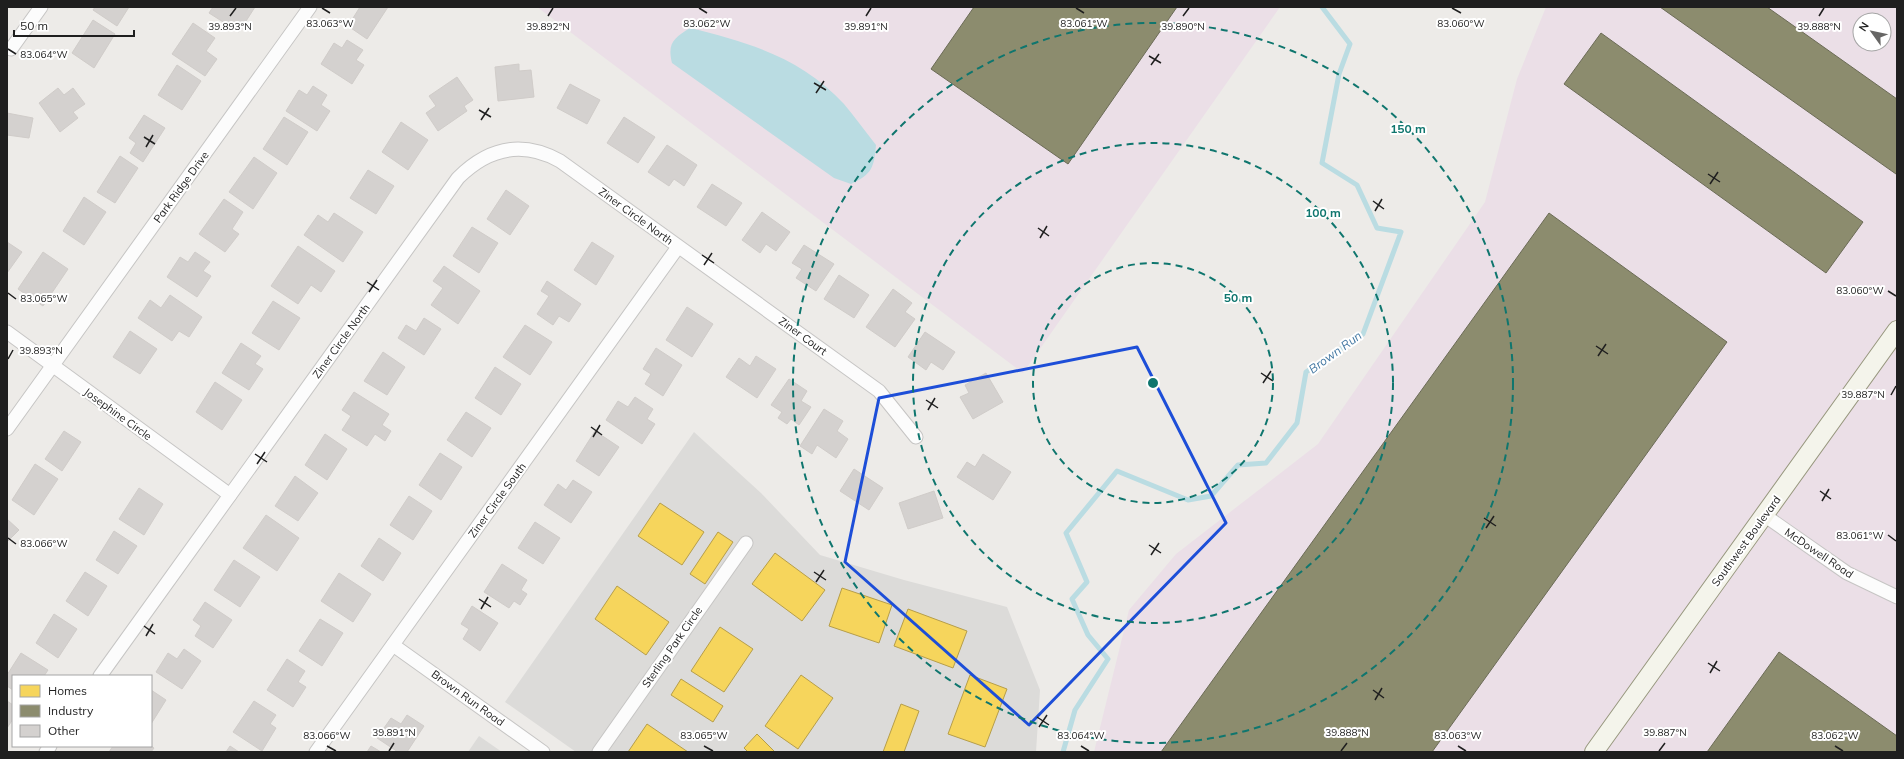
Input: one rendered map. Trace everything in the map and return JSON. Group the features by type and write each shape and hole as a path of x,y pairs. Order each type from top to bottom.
{"street":[{"path":"11,49 41,7"},
{"name":"Park Ridge Drive","path":"7,429 310,7"},
{"name":"Ziner Circle North","path":"101,675 458,178 471,165 487,155 505,150 524,149 548,155 560,161 678,247"},
{"name":"Ziner Court","path":"678,247 879,391 916,437"},
{"name":"Ziner Circle South","path":"316,752 678,247"},
{"name":"Southwest Boulevard","path":"1594,752 1897,330"},
{"name":"Josephine Circle","path":"7,332 230,495"},
{"name":"McDowell Road","path":"1764,515 1846,573 1897,597"},
{"name":"Sterling Park Circle","path":"599,752 746,543"},
{"name":"Brown Run Road","path":"393,645 543,752"}],"highlighted area":[{"path":"1137,347 1226,523 1029,725 845,562 879,398"}],"shaded area":[{"path":"537,7 1280,7 1023,373"},
{"path":"1546,7 1897,7 1897,752 1094,752 1129,610 1176,554 1318,444 1485,202 1517,79"},
{"path":"694,432 761,493 820,555 904,580 1007,607 1040,690 1036,752 576,752 505,702"},
{"path":"479,736 502,752 468,752"}],"water":[{"path":"690,28 733,39 773,54 792,63 828,88 844,104 876,145 873,165 868,173 851,184 834,178 672,63 670,50 673,42"}],"building: Homes":[{"path":"660,503 704,532 682,565 638,536"},
{"path":"718,532 733,542 705,584 690,574"},
{"path":"775,553 825,590 802,621 752,584"},
{"path":"617,586 669,622 646,655 595,619"},
{"path":"842,588 892,605 879,643 829,626"},
{"path":"908,609 967,631 953,668 894,646"},
{"path":"720,627 753,649 724,692 691,671"},
{"path":"801,675 833,698 798,749 765,726"},
{"path":"970,675 1007,689 985,747 948,734"},
{"path":"681,679 723,706 713,722 671,695"},
{"path":"901,704 919,711 904,752 883,752"},
{"path":"647,724 688,752 628,752"},
{"path":"757,734 775,752 748,752 744,748"}],"building: Industry":[{"path":"974,7 1177,7 1068,164 931,69"},
{"path":"1660,7 1767,7 1897,99 1897,173 1896,174 1886,167"},
{"path":"1601,33 1863,222 1826,273 1564,84"},
{"path":"1549,213 1727,342 1432,752 1161,752"},
{"path":"1779,652 1897,736 1897,752 1707,752"}],"building: Other":[{"path":"95,7 129,7 117,26 93,10"},
{"path":"213,7 255,7 239,32 209,13"},
{"path":"360,7 388,7 367,39 348,26"},
{"path":"93,20 115,34 94,68 72,53"},
{"path":"193,23 215,38 206,51 217,59 205,76 172,54"},
{"path":"347,40 363,50 356,60 364,65 352,84 321,64 334,43 342,48"},
{"path":"519,64 519,71 531,70 534,97 498,101 495,67"},
{"path":"177,65 201,81 182,110 158,95"},
{"path":"457,77 473,100 464,106 467,111 438,131 426,113 436,106 429,96"},
{"path":"570,84 600,100 587,124 557,108"},
{"path":"313,86 327,95 321,105 330,111 317,131 286,111 299,90 307,95"},
{"path":"58,88 64,95 73,88 85,104 73,112 78,118 60,132 39,103"},
{"path":"7,113 33,118 29,138 7,135"},
{"path":"144,115 165,128 143,162 130,153 136,143 129,138"},
{"path":"284,117 308,132 287,165 263,149"},
{"path":"624,117 655,137 638,163 607,143"},
{"path":"401,122 428,140 408,170 382,152"},
{"path":"667,145 697,165 684,186 674,179 669,186 648,172"},
{"path":"120,156 138,168 115,203 97,192"},
{"path":"254,157 277,173 253,209 229,192"},
{"path":"368,170 394,186 376,214 350,198"},
{"path":"712,184 742,203 726,226 697,207"},
{"path":"506,190 529,206 510,235 487,219"},
{"path":"84,197 106,212 84,245 63,231"},
{"path":"224,199 243,212 232,229 239,234 225,252 199,234"},
{"path":"762,212 790,232 776,251 766,244 760,253 742,240"},
{"path":"334,213 363,232 343,262 304,235 318,215 328,222"},
{"path":"472,227 498,243 479,273 453,256"},
{"path":"7,242 22,252 7,273"},
{"path":"592,242 614,256 596,285 574,270"},
{"path":"804,245 834,264 816,291 796,278 802,269 792,263"},
{"path":"298,246 335,271 321,292 311,285 298,304 271,286"},
{"path":"43,252 68,269 43,306 18,289"},
{"path":"195,252 210,262 203,271 211,276 197,297 167,277 180,257 188,262"},
{"path":"444,266 480,291 458,324 431,305 443,288 433,281"},
{"path":"839,275 869,295 854,318 824,299"},
{"path":"547,281 581,304 569,322 559,316 553,325 537,314 549,296 541,291"},
{"path":"893,289 912,303 905,312 915,319 895,347 866,327"},
{"path":"170,295 202,317 189,337 179,331 172,341 138,318 150,300 161,308"},
{"path":"273,301 300,318 279,350 252,333"},
{"path":"687,307 713,324 692,357 666,340"},
{"path":"424,318 441,329 424,355 398,338 406,325 416,331"},
{"path":"525,325 552,342 530,375 503,357"},
{"path":"130,331 157,349 140,374 113,357"},
{"path":"925,332 955,352 943,370 931,362 926,370 908,357"},
{"path":"241,343 261,356 255,364 263,369 249,390 222,373"},
{"path":"656,348 682,365 663,396 645,384 651,374 643,369"},
{"path":"383,352 405,367 387,395 364,381"},
{"path":"756,356 776,369 757,398 726,377 739,358 750,366"},
{"path":"495,367 521,384 501,415 475,398"},
{"path":"986,373 1003,402 973,419 960,397 969,393 965,385"},
{"path":"789,379 807,391 801,401 811,407 799,425 791,419 787,424 778,418 782,412 771,405"},
{"path":"215,382 242,400 222,430 196,412"},
{"path":"354,392 389,414 382,425 391,431 385,441 375,434 367,446 342,430 351,416 342,410"},
{"path":"635,397 653,409 647,419 655,424 642,444 606,420 618,401 628,407"},
{"path":"824,409 843,421 837,431 848,439 836,458 817,445 812,454 800,446"},
{"path":"466,412 491,428 472,457 447,440"},
{"path":"64,431 81,442 62,471 45,459"},
{"path":"595,431 619,447 599,476 576,461"},
{"path":"325,434 347,449 327,480 305,465"},
{"path":"440,453 462,467 441,500 419,485"},
{"path":"983,454 1011,472 993,500 957,477 967,462 975,467"},
{"path":"35,464 58,479 34,515 12,500"},
{"path":"854,469 883,488 869,510 840,491"},
{"path":"295,476 318,493 298,521 275,506"},
{"path":"573,480 592,492 571,523 544,505 558,484 566,490"},
{"path":"139,488 163,504 144,535 119,519"},
{"path":"934,491 943,518 908,529 899,503"},
{"path":"409,496 432,511 413,540 390,525"},
{"path":"266,515 299,538 277,571 243,548"},
{"path":"7,519 19,530 7,542"},
{"path":"535,522 560,538 543,564 518,548"},
{"path":"114,531 137,546 118,574 96,560"},
{"path":"379,538 401,553 383,581 361,566"},
{"path":"234,560 260,577 240,607 214,590"},
{"path":"502,564 527,580 521,590 527,594 520,605 514,601 509,608 484,592"},
{"path":"85,572 107,586 88,616 66,601"},
{"path":"339,573 371,594 353,622 321,601"},
{"path":"205,602 232,620 213,648 195,636 201,626 193,620"},
{"path":"472,606 498,623 480,651 463,639 469,629 461,624"},
{"path":"54,614 77,629 58,658 36,643"},
{"path":"320,619 343,633 322,666 299,651"},
{"path":"184,649 201,661 182,689 156,672 168,653 177,659"},
{"path":"21,653 48,670 45,675 12,675 12,689 7,686 7,675"},
{"path":"287,659 305,671 298,682 306,687 293,707 267,690"},
{"path":"152,691 166,700 152,722"},
{"path":"7,701 12,704 12,720 7,728"},
{"path":"254,701 276,715 270,724 276,728 262,751 233,732"},
{"path":"407,715 424,726 407,752 398,752 377,738 391,718 401,724"},
{"path":"230,746 239,752 226,752"},
{"path":"371,746 381,752 367,752"},
{"path":"112,747 152,747 154,748 151,752 109,752"}],"waterway":[{"name":"Brown Run","path":"1063,752 1075,710 1108,659 1088,635 1072,599 1087,582 1066,533 1117,471 1188,500 1211,496 1238,465 1266,463 1297,423 1306,372 1363,334 1401,232 1377,228 1357,185 1322,163 1339,74 1350,44 1322,7"}]}
